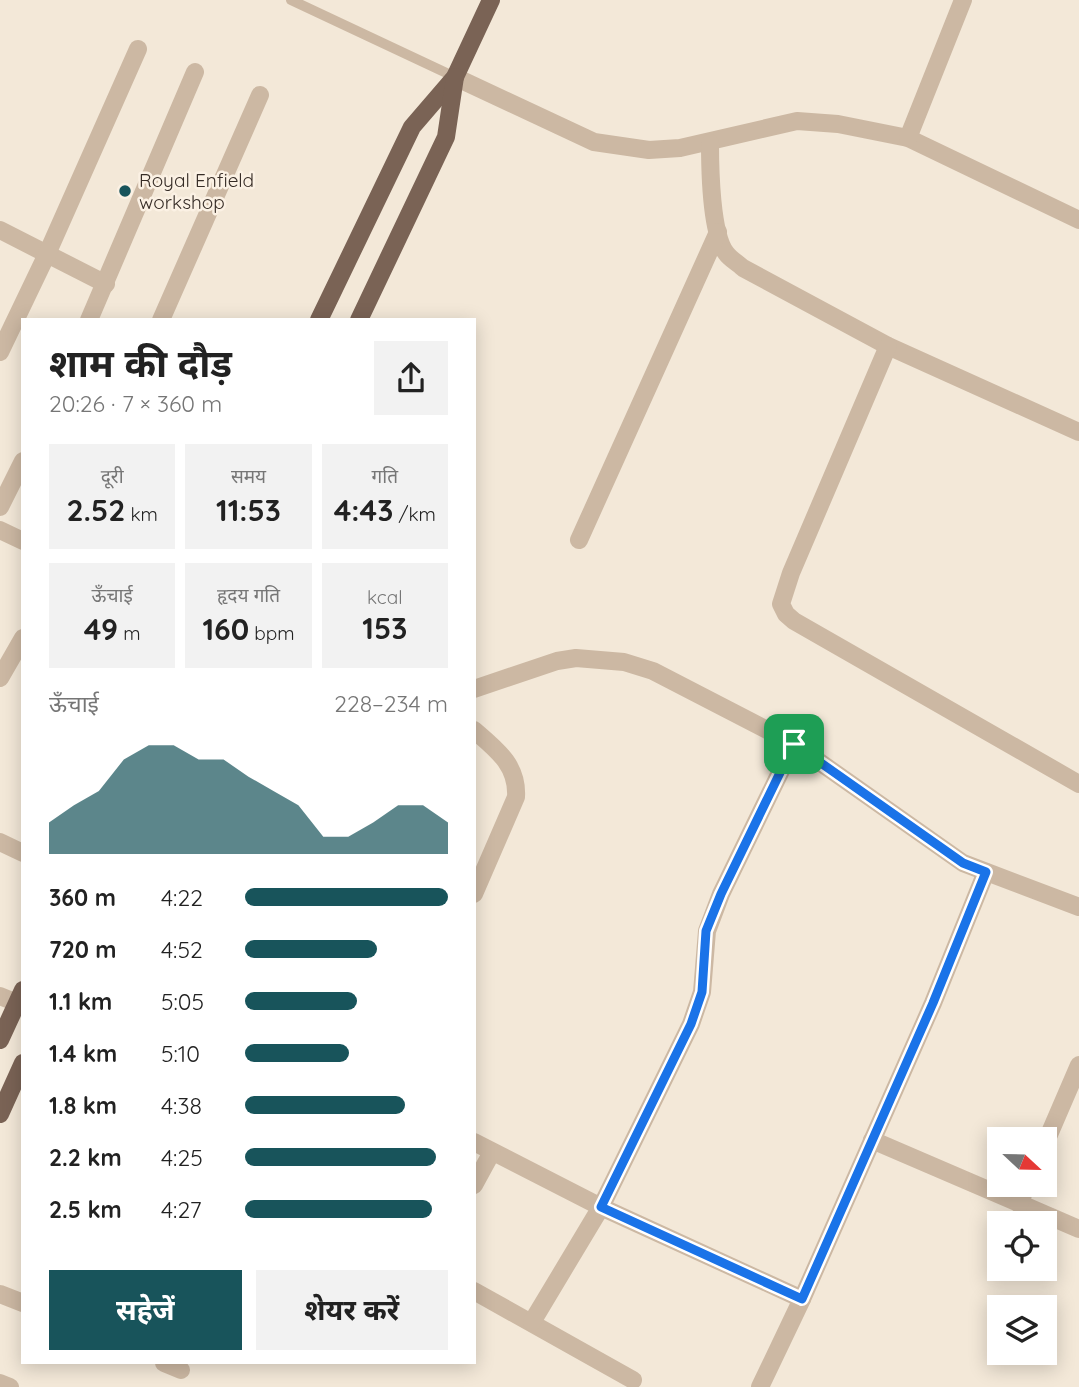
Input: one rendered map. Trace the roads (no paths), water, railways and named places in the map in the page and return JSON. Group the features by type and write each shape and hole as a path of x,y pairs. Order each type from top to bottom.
{"main road":[{"path":"320,318 412,127 455,77 491,0"},
{"path":"360,318 446,137 455,77"},
{"path":"0,1040 20,996"},
{"path":"0,1114 21,1067"}],"street":[{"path":"908,138 963,0"},
{"path":"0,352 138,50"},
{"path":"90,318 195,72"},
{"path":"455,77 594,142 649,149 680,148 797,121 838,124 908,138 1079,220"},
{"path":"162,318 260,95"},
{"path":"710,143 710,179 718,232 725,252 743,268 888,346 1079,432"},
{"path":"0,230 106,284"},
{"path":"579,540 718,232"},
{"path":"888,346 791,573 781,604 794,621 1079,784"},
{"path":"0,507 21,465"},
{"path":"0,530 21,540"},
{"path":"0,678 21,641"},
{"path":"476,688 556,661 588,658 624,662 671,679 794,744 963,863 1079,907"},
{"path":"476,732 512,767 517,782 516,797 476,889"},
{"path":"532,1322 601,1207 691,1024 702,992 706,931 721,894 794,744"},
{"path":"0,842 21,852"},
{"path":"760,1387 872,1140 957,946 986,872"},
{"path":"0,996 20,996"},
{"path":"1052,1127 1079,1065"},
{"path":"872,1140 1079,1229"},
{"path":"476,1143 601,1207 802,1299"},
{"path":"476,1181 492,1152"},
{"path":"1018,1204 1021,1197"},
{"path":"476,1292 633,1380"},
{"path":"0,1294 21,1302"},
{"path":"166,1364 181,1370"},
{"path":"0,1382 10,1387"}],"lane":[{"path":"291,0 455,77"}],"place":[{"name":"Royal Enfield workshop","path":"125,191"}]}
